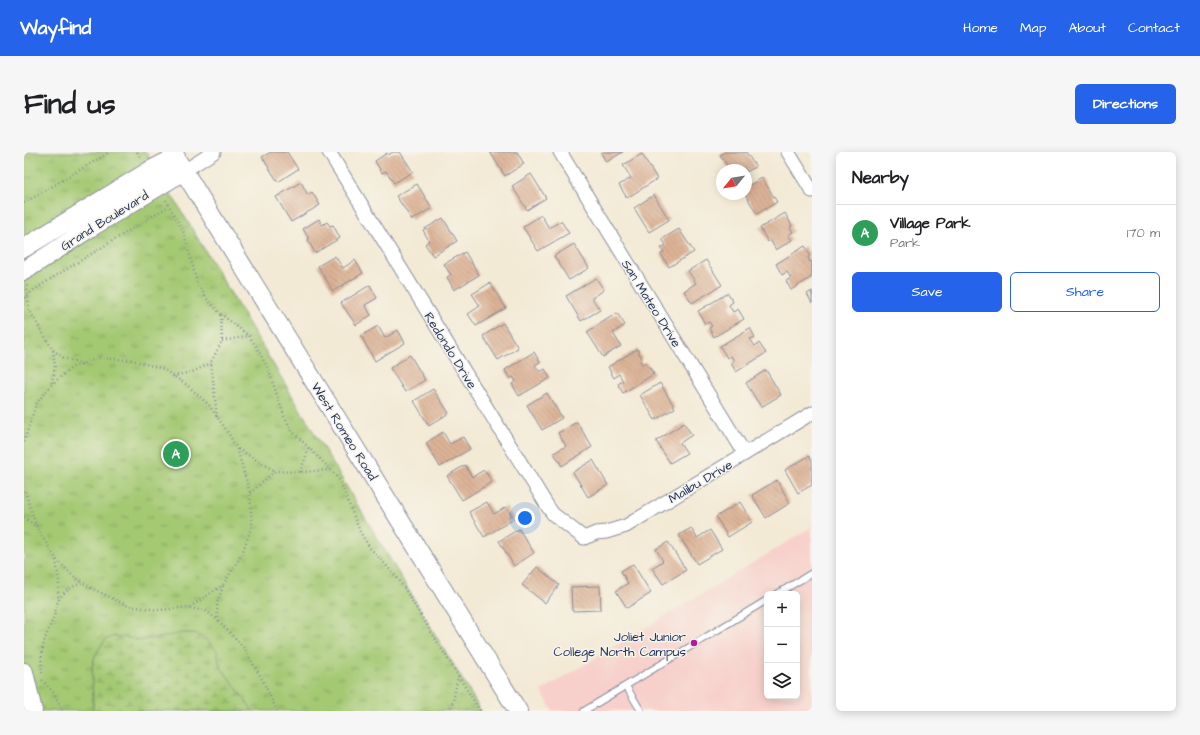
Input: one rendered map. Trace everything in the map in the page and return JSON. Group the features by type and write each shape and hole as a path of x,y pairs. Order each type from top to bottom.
{"main road":[{"name":"Grand Boulevard","path":"26,276 154,179 179,158"},
{"name":"West Romeo Road","path":"179,158 518,711"},
{"name":"Grand Boulevard","path":"24,248 154,179"},
{"path":"24,672 29,706"}],"street":[{"path":"179,158 214,152"},
{"name":"Redondo Drive","path":"329,152 548,508 553,514 584,538"},
{"name":"San Mateo Drive","path":"560,152 745,454"},
{"path":"788,152 812,191"},
{"name":"Malibu Drive","path":"584,538 596,533 606,532 626,526 812,413"}],"lane":[{"path":"782,591 812,573"},
{"path":"584,711 764,602"},
{"path":"626,686 641,711"}],"path":[{"path":"24,203 110,152"},
{"path":"137,152 184,233 197,283 207,299 222,314 249,336 257,348 269,371 284,416 293,432 340,481 360,532 366,543 399,580 480,711"},
{"path":"24,298 57,275 169,206"},
{"path":"26,276 29,310 53,350 56,368 51,385"},
{"path":"218,417 212,362 222,341 222,314"},
{"path":"222,341 249,336"},
{"path":"53,350 64,358 83,364"},
{"path":"24,442 36,404 51,385 71,368 99,358 132,360 163,369 209,405 227,431 237,449 250,493 252,525 242,554 223,585 217,604 218,620"},
{"path":"172,376 192,372 212,362"},
{"path":"300,472 309,448"},
{"path":"237,449 275,471 300,472 331,470"},
{"path":"250,493 275,471"},
{"path":"24,489 37,528 56,559 72,575 91,588 128,606 160,610 190,608 206,611 218,620 244,648 263,681 277,711"},
{"path":"24,517 37,528"},
{"path":"56,559 59,582 58,601 55,614 42,646 41,664 42,680 52,692 63,711"},
{"path":"58,601 66,591 82,582"},
{"path":"190,608 223,585"},
{"path":"450,711 458,676"}],"shaded area":[{"name":"Joliet Junior College North Campus","path":"812,527 812,711 553,711 541,691"}],"green space":[{"path":"24,152 146,152 481,711 24,711"},
{"path":"182,633 195,633 208,641 217,651 220,666 253,711 93,711 92,668 95,655 105,640 114,636 141,640"}],"building":[{"path":"271,152 287,152 298,169 278,182 262,157"},
{"path":"393,152 400,152 413,172 394,183 386,171 382,173 375,161 387,153 388,155"},
{"path":"490,152 517,152 524,164 505,176"},
{"path":"623,152 606,162 601,153"},
{"path":"725,152 746,152 756,167 752,169 752,164 726,164 720,155"},
{"path":"642,154 657,179 627,198 619,185 631,178 623,165"},
{"path":"531,174 546,198 527,210 512,186"},
{"path":"762,178 777,202 757,214 749,200 752,200 752,184"},
{"path":"301,182 308,195 312,192 320,205 291,222 276,197"},
{"path":"417,184 432,208 412,220 396,196"},
{"path":"654,195 669,220 649,232 634,208"},
{"path":"785,213 792,226 790,227 793,232 788,235 792,240 776,250 770,240 768,242 760,228"},
{"path":"541,215 549,228 561,221 569,233 538,251 523,227"},
{"path":"443,218 457,241 433,256 425,244 429,241 423,230"},
{"path":"319,219 322,225 327,222 330,226 333,225 340,238 315,253 303,229"},
{"path":"679,229 694,252 669,267 661,254 664,252 661,248 666,245 662,239"},
{"path":"574,244 589,268 569,280 554,256"},
{"path":"805,246 810,255 808,257 810,262 812,261 812,277 791,290 786,281 791,278 787,272 782,275 776,264"},
{"path":"465,252 479,275 454,290 447,277 451,275 444,264"},
{"path":"335,256 343,268 355,260 363,273 333,291 318,266"},
{"path":"706,260 722,285 692,303 684,291 696,283 688,271"},
{"path":"596,278 604,290 592,298 600,310 581,321 566,296"},
{"path":"490,283 506,308 476,326 468,314 480,306 472,294"},
{"path":"370,285 377,298 365,305 371,315 356,325 341,303"},
{"path":"812,291 812,303 807,294"},
{"path":"728,293 733,302 729,305 733,312 738,309 744,319 714,337 709,328 712,326 709,322 705,324 698,311"},
{"path":"617,313 625,325 613,333 621,346 603,357 587,332"},
{"path":"503,323 518,348 498,360 483,336"},
{"path":"378,326 385,338 398,330 405,343 375,361 361,336"},
{"path":"750,328 755,337 750,339 755,346 759,343 766,353 736,372 731,363 734,361 731,356 727,358 720,346"},
{"path":"637,349 642,358 640,360 642,364 646,362 654,374 623,393 618,384 623,381 619,374 614,378 608,367"},
{"path":"534,352 540,362 535,365 540,372 545,369 550,378 519,396 512,384 516,381 513,377 510,379 505,370"},
{"path":"410,355 425,380 405,392 390,368"},
{"path":"766,370 781,395 761,407 746,383"},
{"path":"660,383 675,408 655,420 640,395"},
{"path":"433,389 449,413 429,426 414,401"},
{"path":"547,393 562,418 542,430 527,405"},
{"path":"577,422 592,447 562,466 554,453 566,446 558,433"},
{"path":"684,423 692,435 680,443 687,453 670,463 656,441"},
{"path":"443,432 450,444 463,437 470,449 440,467 426,443"},
{"path":"809,456 812,461 812,485 798,493 785,470"},
{"path":"593,460 608,485 588,497 573,472"},
{"path":"465,465 472,477 484,470 492,482 462,500 447,476"},
{"path":"777,480 790,503 766,518 752,495"},
{"path":"487,502 494,514 506,507 514,519 484,537 469,512"},
{"path":"740,502 752,522 728,537 716,517"},
{"path":"691,528 697,538 710,530 722,549 697,564 679,535"},
{"path":"519,529 534,553 514,566 499,541"},
{"path":"668,542 686,570 663,584 652,568 663,561 656,549"},
{"path":"633,564 651,593 627,608 616,591 628,583 621,571"},
{"path":"537,567 559,585 545,603 522,585"},
{"path":"600,586 601,610 572,611 571,587"}],"place":[{"name":"Village Park","path":"176,454"},
{"name":"Joliet Junior College North Campus","path":"694,643"}]}
